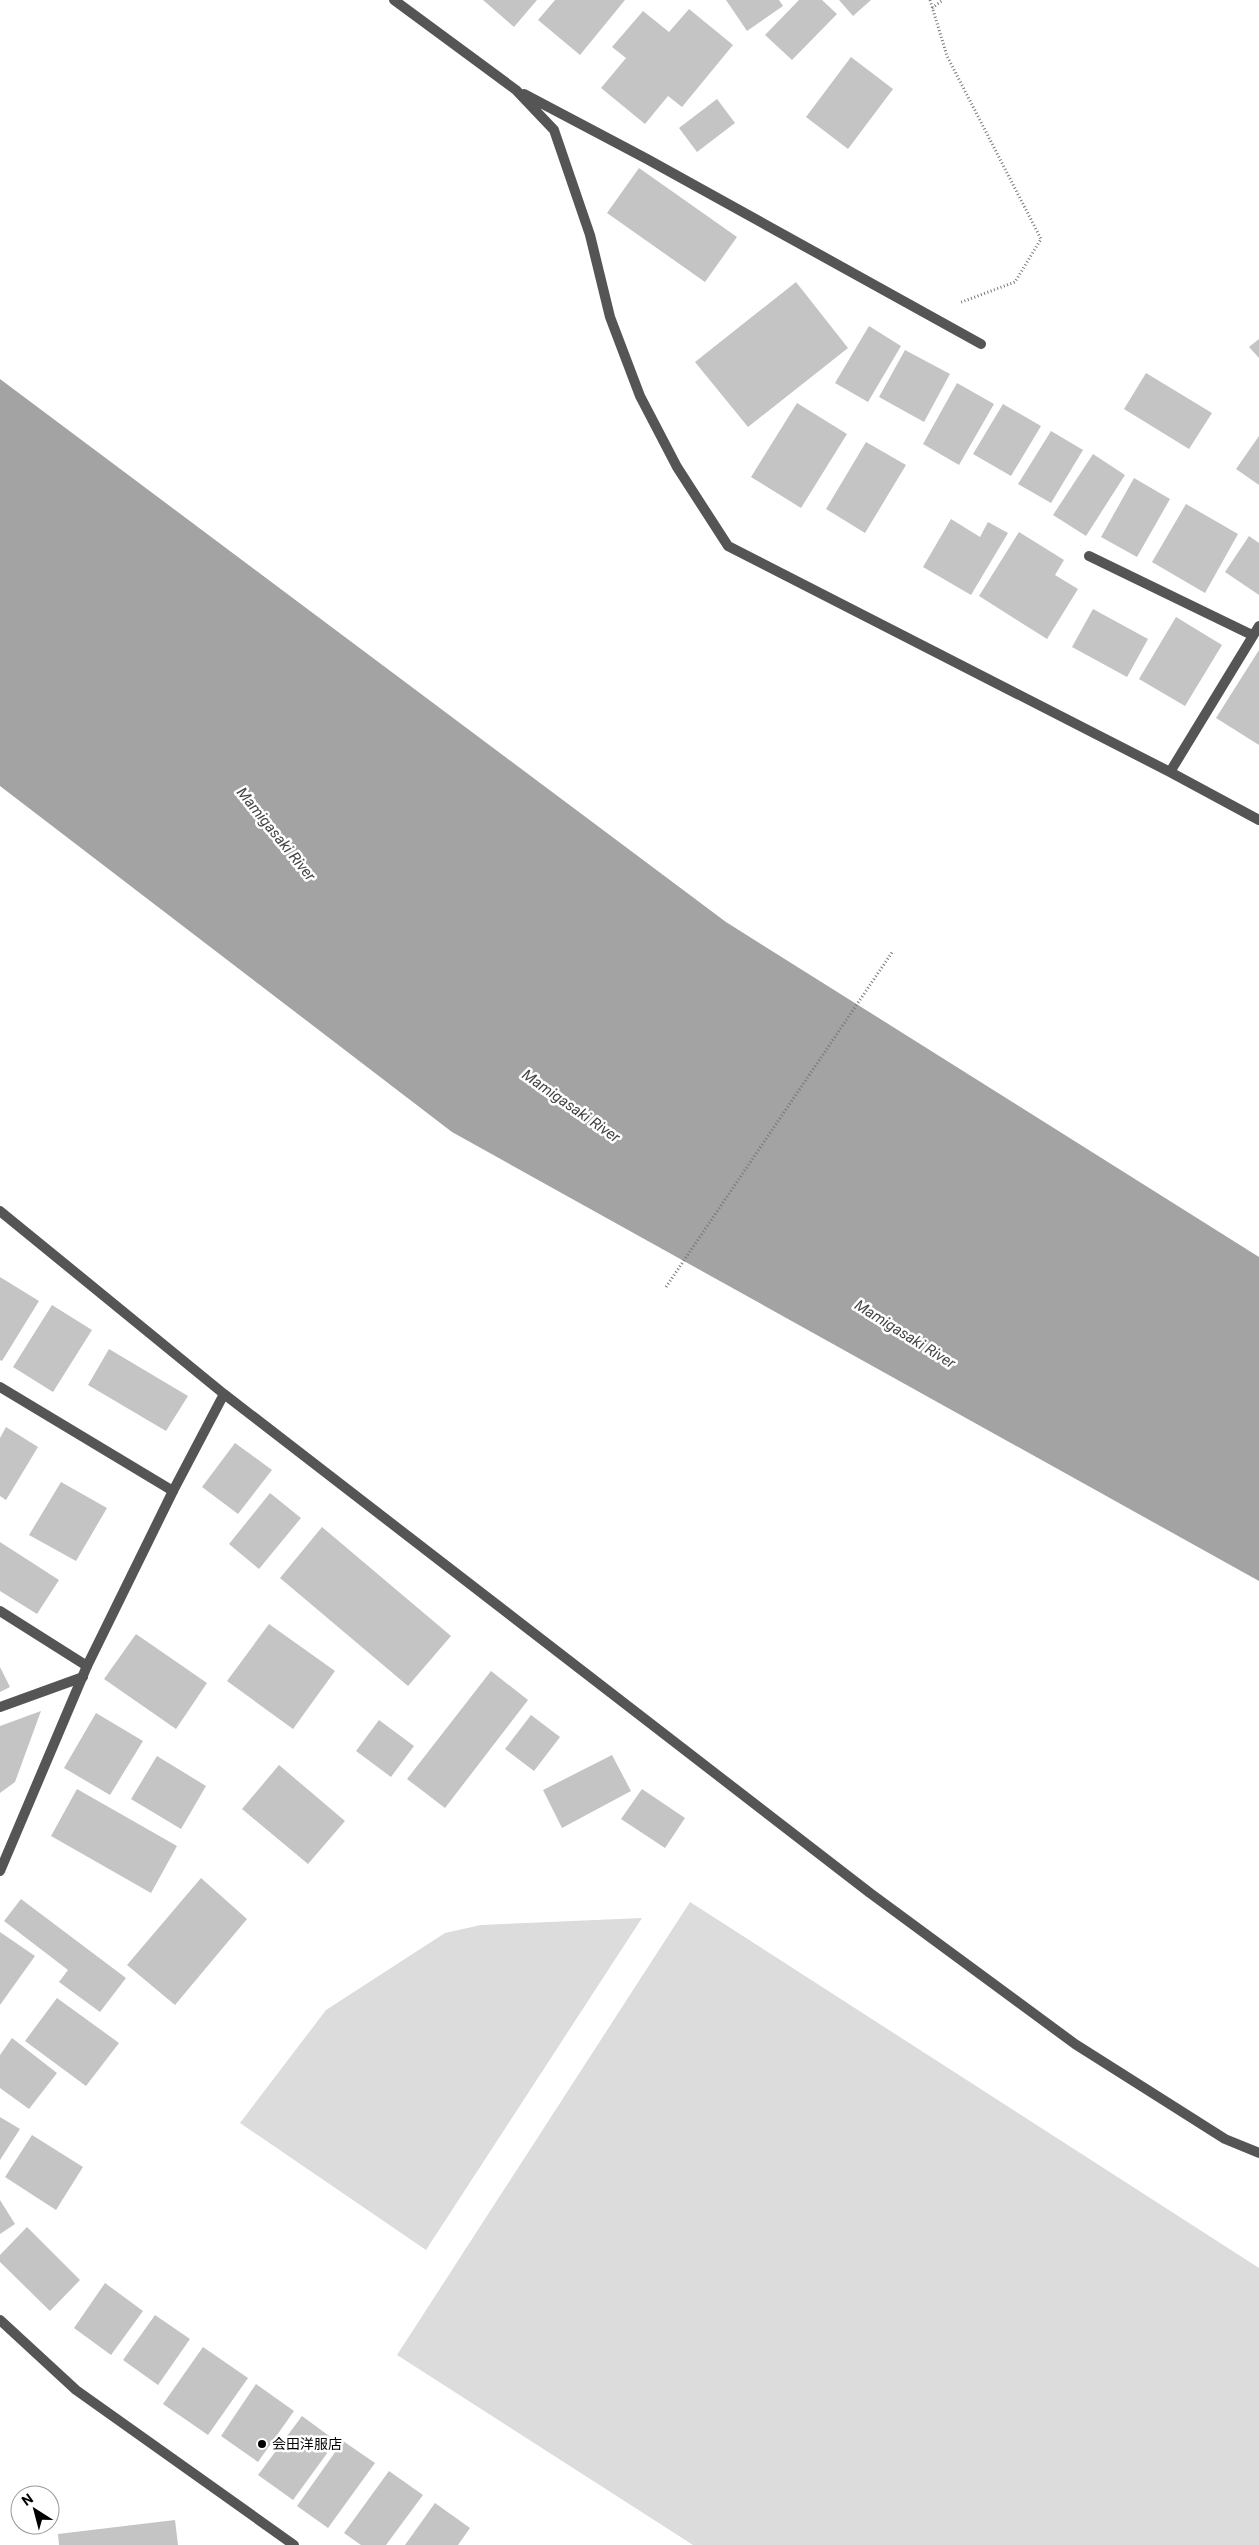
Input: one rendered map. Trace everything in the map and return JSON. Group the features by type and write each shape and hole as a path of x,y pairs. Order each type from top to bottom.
{"street":[{"path":"394,0 516,90 647,159 981,344"},
{"path":"516,90 554,130 590,235 610,317 640,396 677,467 728,546 1170,772 1259,820"},
{"path":"1089,556 1252,635"},
{"path":"1170,772 1259,626"},
{"path":"0,1211 224,1394 862,1886 1075,2044 1225,2139 1259,2153"},
{"path":"0,1387 173,1491"},
{"path":"0,1871 87,1666 173,1491 224,1394"},
{"path":"0,1611 87,1666"},
{"path":"0,1707 83,1677"},
{"path":"0,2320 76,2390 294,2545"}],"path":[{"path":"928,314 1015,282 1041,238 947,56 930,0"},
{"path":"932,8 943,0"},
{"path":"666,1287 894,951"}],"shaded area":[{"path":"690,1902 1259,2268 1259,2545 693,2545 397,2355"},
{"path":"642,1918 426,2250 240,2123 326,2010 445,1933 481,1925"}],"water":[{"name":"Mamigasaki River","path":"0,379 726,922 1259,1257 1259,1581 452,1132 0,786"}],"building":[{"path":"483,0 537,0 514,27"},
{"path":"555,0 625,0 580,55 538,20"},
{"path":"726,0 779,0 783,6 747,31"},
{"path":"799,0 822,0 837,14 792,60 765,35"},
{"path":"839,0 871,0 853,16"},
{"path":"689,9 733,45 682,107 668,96 645,124 601,88 626,58 612,47 643,11 669,32"},
{"path":"851,57 893,89 848,149 806,117"},
{"path":"717,99 735,123 697,152 679,128"},
{"path":"639,168 737,237 705,282 607,213"},
{"path":"796,282 848,348 748,427 695,362"},
{"path":"869,326 901,346 868,402 835,383"},
{"path":"1259,339 1259,358 1249,347"},
{"path":"905,350 950,374 924,422 879,397"},
{"path":"1146,373 1212,413 1189,449 1124,409"},
{"path":"957,383 994,404 959,465 923,444"},
{"path":"797,403 847,434 801,508 751,477"},
{"path":"1003,404 1041,426 1011,476 973,454"},
{"path":"1051,431 1083,450 1051,503 1018,484"},
{"path":"1259,436 1259,485 1236,469"},
{"path":"866,442 906,465 865,533 826,509"},
{"path":"1093,454 1125,475 1086,536 1053,515"},
{"path":"1134,478 1170,499 1137,557 1101,537"},
{"path":"1186,504 1238,534 1205,593 1152,562"},
{"path":"951,519 980,537 988,522 1008,533 971,595 923,567"},
{"path":"1019,532 1064,560 1055,575 1078,589 1047,639 979,596"},
{"path":"1249,536 1259,543 1259,595 1225,572"},
{"path":"1093,609 1148,639 1127,677 1072,647"},
{"path":"1176,617 1222,645 1185,706 1139,679"},
{"path":"1259,650 1259,745 1216,718"},
{"path":"0,1277 39,1301 2,1361 0,1360"},
{"path":"52,1305 92,1330 53,1392 13,1367"},
{"path":"109,1349 188,1396 166,1431 88,1385"},
{"path":"6,1427 38,1447 6,1500 0,1496 0,1438"},
{"path":"235,1443 272,1470 238,1514 202,1487"},
{"path":"61,1482 107,1508 76,1561 29,1535"},
{"path":"270,1493 301,1518 259,1569 229,1544"},
{"path":"322,1527 451,1636 408,1686 280,1578"},
{"path":"0,1542 59,1580 37,1614 0,1591"},
{"path":"269,1624 335,1671 293,1729 227,1681"},
{"path":"136,1634 207,1683 176,1729 104,1679"},
{"path":"0,1667 10,1687 0,1692"},
{"path":"491,1671 528,1700 445,1808 407,1779"},
{"path":"41,1711 15,1782 0,1793 0,1726"},
{"path":"96,1713 143,1741 110,1795 64,1768"},
{"path":"531,1715 560,1737 534,1771 505,1749"},
{"path":"379,1720 414,1746 391,1777 356,1751"},
{"path":"612,1755 631,1791 562,1828 543,1790"},
{"path":"157,1756 206,1786 181,1829 131,1799"},
{"path":"279,1765 345,1821 308,1864 242,1809"},
{"path":"77,1789 177,1846 151,1893 51,1836"},
{"path":"642,1789 685,1818 665,1848 621,1819"},
{"path":"201,1878 247,1919 175,2005 127,1965"},
{"path":"21,1899 126,1978 100,2012 59,1982 68,1970 4,1921"},
{"path":"0,1932 35,1956 0,2005"},
{"path":"57,1998 119,2043 86,2086 25,2041"},
{"path":"12,2038 57,2073 29,2109 0,2088 0,2055"},
{"path":"0,2117 20,2129 0,2160"},
{"path":"32,2135 83,2167 56,2210 5,2177"},
{"path":"0,2200 15,2224 0,2234"},
{"path":"27,2227 80,2280 50,2311 0,2262 0,2255"},
{"path":"105,2283 143,2311 111,2355 74,2328"},
{"path":"155,2315 190,2339 158,2385 123,2360"},
{"path":"203,2347 248,2378 208,2435 163,2404"},
{"path":"256,2384 294,2411 258,2462 221,2436"},
{"path":"302,2416 336,2441 293,2500 258,2475"},
{"path":"343,2441 375,2463 328,2528 297,2506"},
{"path":"389,2471 423,2495 386,2545 361,2545 344,2533"},
{"path":"435,2503 470,2528 458,2545 405,2545"},
{"path":"175,2520 178,2545 59,2545 58,2535"}],"place":[{"name":"会田洋服店","path":"262,2444"}]}
